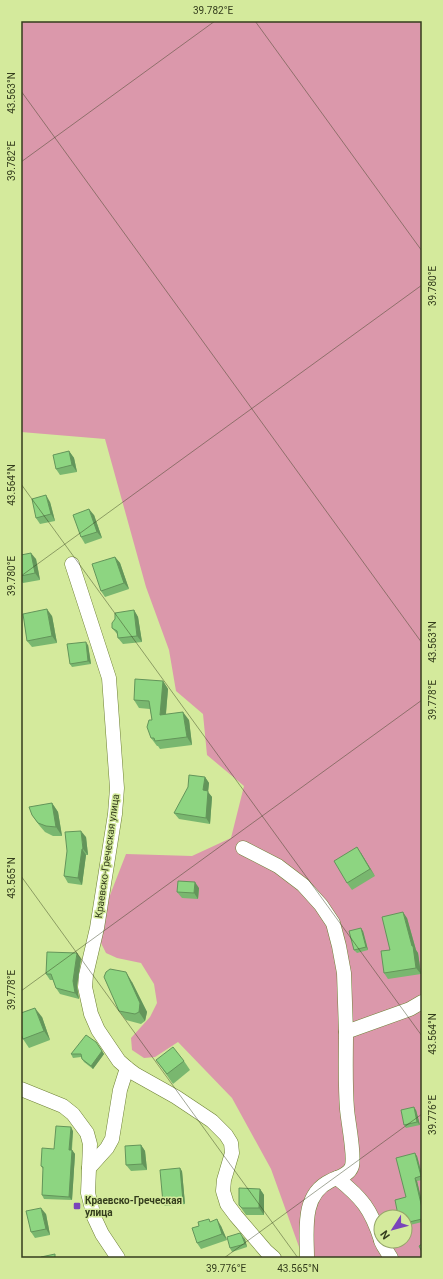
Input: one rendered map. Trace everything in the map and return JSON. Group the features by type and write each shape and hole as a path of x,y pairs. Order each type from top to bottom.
{"street":[{"name":"Краевско-Греческая улица","path":"72,564 109,678 117,788 115,814 97,928 86,975 85,987 91,1014 98,1030 119,1061 135,1074 176,1097 212,1121 226,1135 231,1143 232,1153 224,1180 223,1191 227,1204 266,1251 274,1258"},
{"path":"243,848 278,866 303,885 321,905 333,923 344,973 347,1109 352,1165 346,1174 322,1186 310,1202 306,1224 307,1258"},
{"path":"346,1032 410,1009 422,1002"},
{"path":"89,1168 107,1148 112,1139 120,1090 127,1068"},
{"path":"21,1089 63,1106 73,1114 87,1133 90,1144 88,1193 94,1217 102,1234 118,1258"},
{"path":"337,1178 355,1192 368,1209 373,1220"},
{"path":"385,1249 392,1258"}],"shaded area":[{"path":"21,21 422,21 422,1258 303,1258 271,1169 232,1098 178,1042 155,1057 144,1058 132,1050 131,1038 150,1017 157,1003 154,984 141,963 117,958 106,953 101,943 105,908 126,854 192,856 231,838 244,786 207,755 203,714 176,691 169,650 146,587 105,439 21,432"}],"building":[{"path":"69,451 72,465 56,469 53,455"},
{"path":"46,495 51,514 36,518 32,499"},
{"path":"89,509 97,532 81,537 73,515"},
{"path":"31,553 35,573 21,576 21,555"},
{"path":"115,557 124,583 101,591 92,564"},
{"path":"47,609 52,636 27,641 23,614"},
{"path":"134,610 137,636 118,638 117,631 112,628 115,613"},
{"path":"86,642 88,661 70,664 67,644"},
{"path":"135,679 163,681 160,715 183,712 187,737 155,741 154,738 151,738 147,727 149,720 152,720 149,701 134,700"},
{"path":"189,775 205,777 203,790 208,791 206,818 174,813 188,787"},
{"path":"52,803 56,827 38,823 32,815 29,807"},
{"path":"81,831 83,849 78,878 64,876 67,851 65,832"},
{"path":"357,847 370,869 347,883 334,861"},
{"path":"178,881 195,882 194,893 177,892"},
{"path":"403,912 413,946 416,968 384,973 381,951 390,950 382,917"},
{"path":"361,928 366,947 354,950 349,931"},
{"path":"47,952 77,953 73,981 75,993 56,988 51,974 46,974"},
{"path":"110,969 126,972 140,1003 139,1012 135,1014 119,1011 104,977 106,972"},
{"path":"35,1008 44,1031 23,1039 21,1034 21,1013"},
{"path":"86,1035 96,1042 102,1051 91,1066 82,1059 81,1054 71,1054"},
{"path":"173,1047 184,1061 167,1074 156,1060"},
{"path":"414,1107 417,1122 404,1125 401,1110"},
{"path":"56,1126 71,1127 69,1150 72,1150 69,1197 42,1195 42,1148 54,1149"},
{"path":"141,1145 142,1164 126,1165 125,1146"},
{"path":"415,1153 421,1176 415,1178 422,1208 422,1219 413,1221 413,1209 397,1209 395,1200 406,1197 396,1158"},
{"path":"180,1168 183,1201 163,1203 160,1170"},
{"path":"239,1188 260,1189 259,1208 242,1208 239,1205"},
{"path":"41,1208 46,1229 31,1232 26,1211"},
{"path":"209,1219 210,1222 217,1219 222,1234 197,1243 192,1228 199,1226 198,1222"},
{"path":"240,1233 245,1244 230,1248 227,1237"},
{"path":"422,1244 422,1252 419,1246"},
{"path":"55,1254 55,1258 41,1258 41,1257"}],"place":[{"name":"Краевско-Греческая улица","path":"77,1206"}]}
